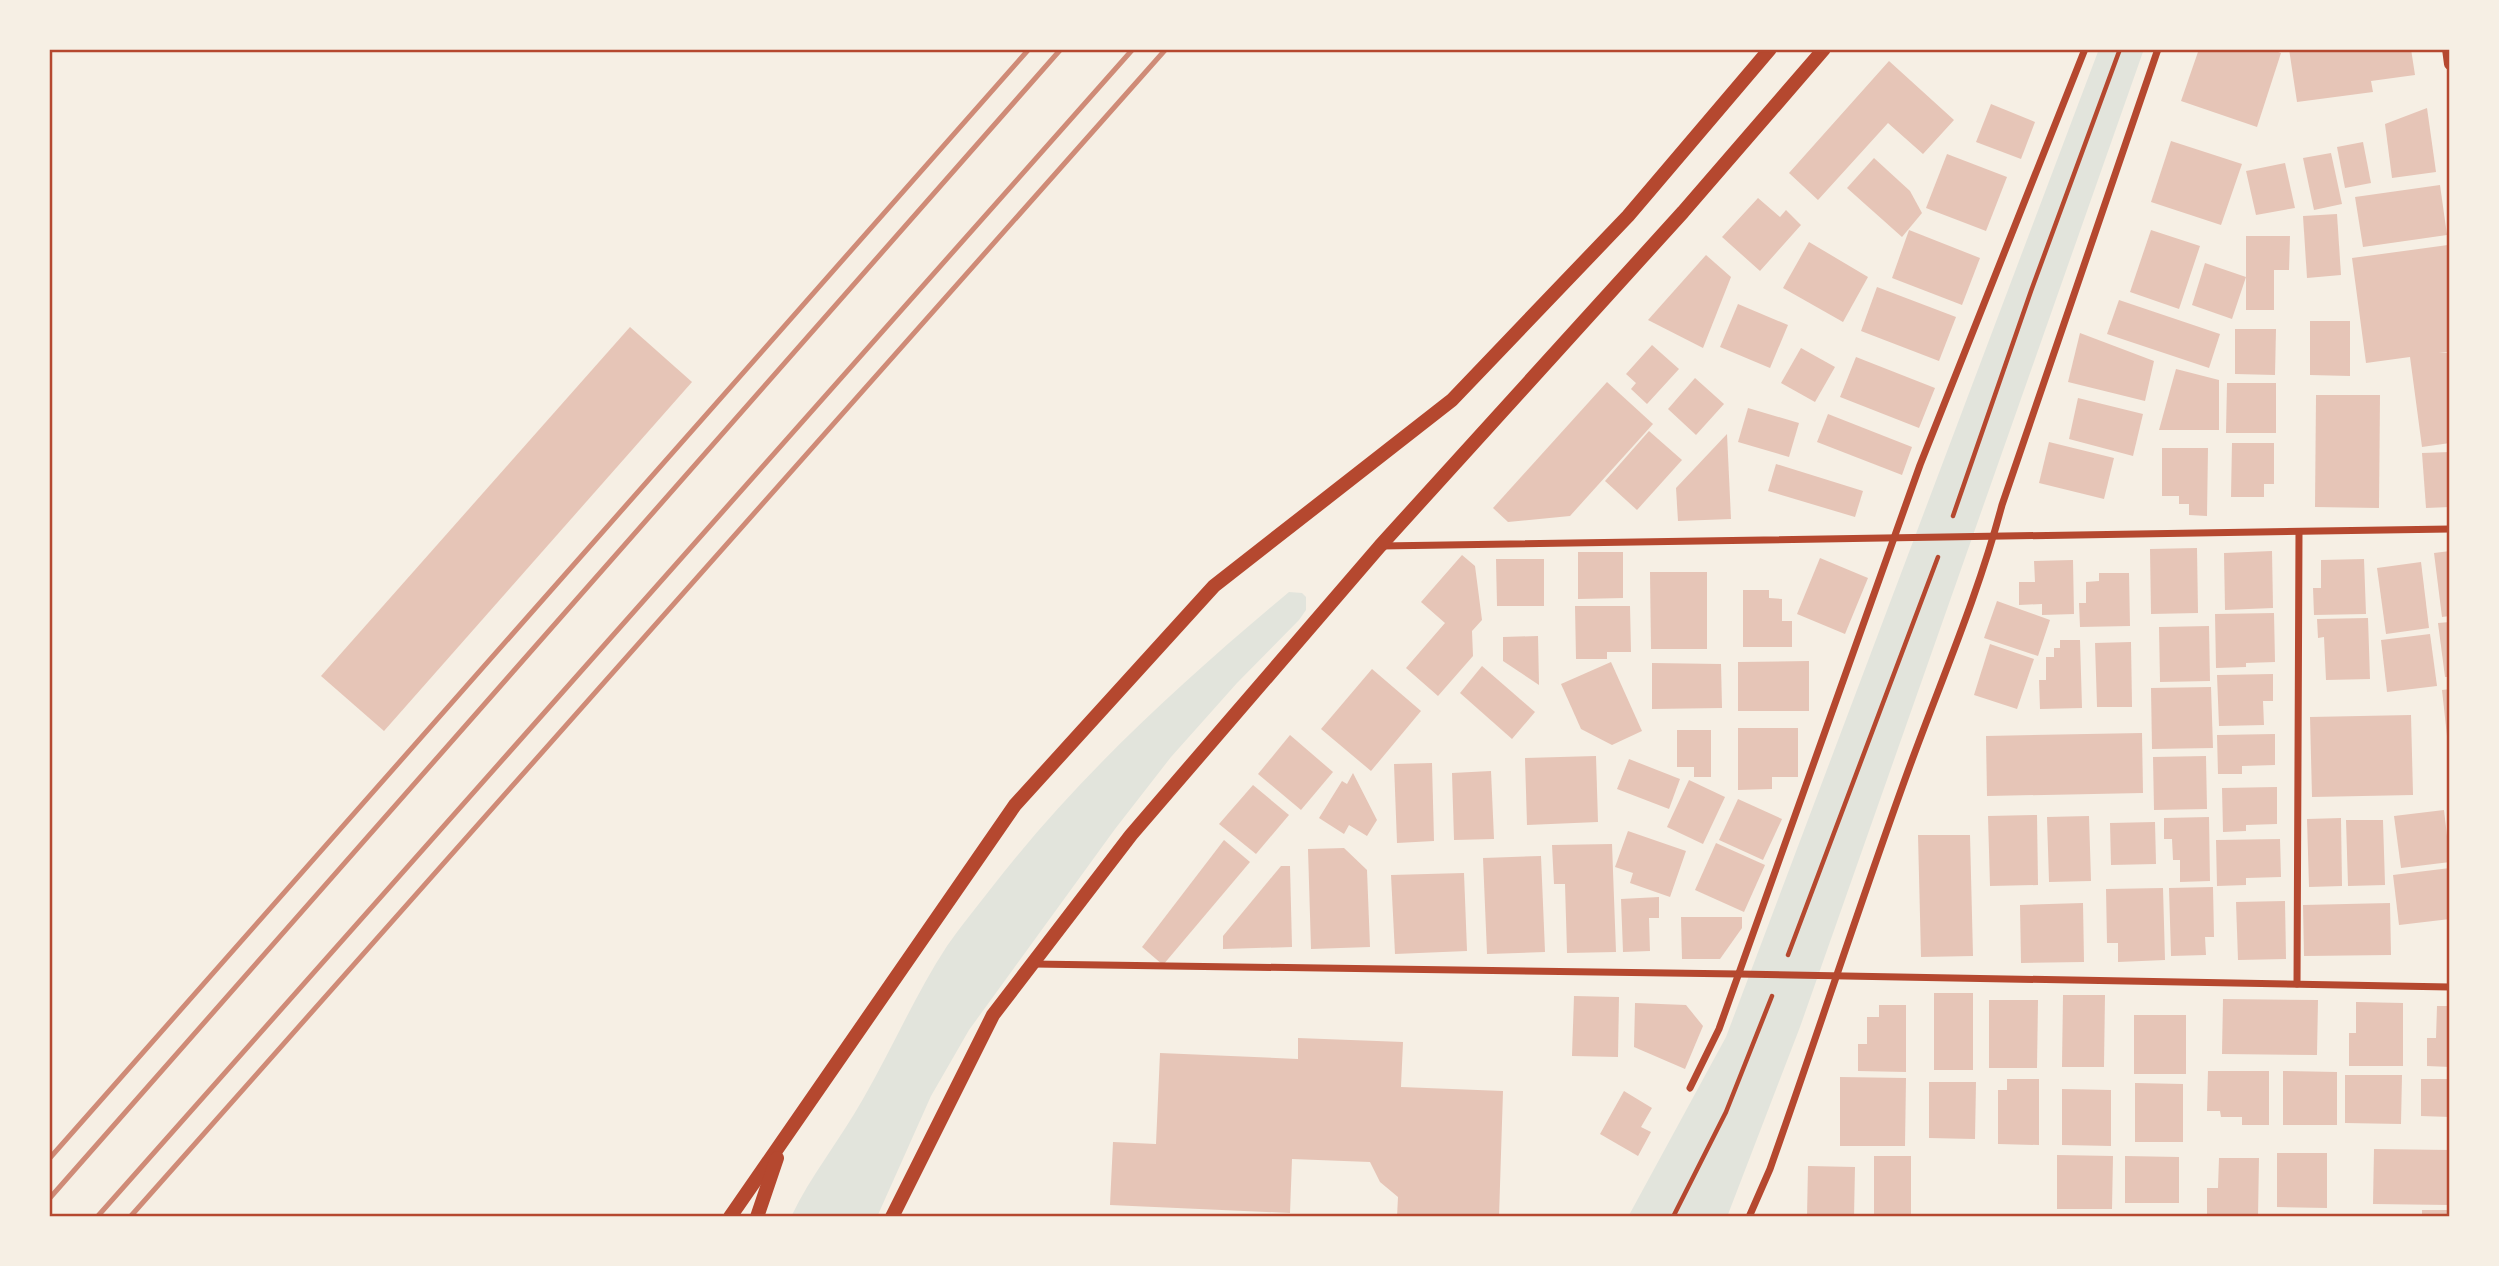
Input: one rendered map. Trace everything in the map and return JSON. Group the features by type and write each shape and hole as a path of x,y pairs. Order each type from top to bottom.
{"main road":[{"path":"730,1217 1015,805 1214,586 1452,400 1628,216 1770,49"},
{"path":"892,1214 993,1015 1131,835 1380,547 1684,212 1824,49"},
{"path":"757,1217 783,1140"}],"street":[{"path":"1690,1088 1719,1029 1796,818 1892,538 2085,49"},
{"path":"1749,1217 1775,1156 1908,771 1958,641 2158,49"},
{"path":"2448,49 2450,64"},
{"path":"1380,547 2450,529"},
{"path":"2297,984 2299,532"},
{"path":"1032,964 2450,987"}],"path":[{"path":"1673,1217 1726,1112 1781,975 1946,537 2031,291 2120,49"}],"shaded area":[{"path":"2099,49 2144,49 1800,1027 1727,1217 1628,1217 1726,1037"},
{"path":"1289,592 1302,593 1306,597 1306,610 1299,620 1237,683 1171,757 1115,829 969,1030 931,1096 877,1217 791,1217 863,1099 935,965 1022,849 1131,733 1208,661"}],"building":[{"path":"2199,49 2270,49 2281,53 2257,127 2181,101"},
{"path":"2289,49 2411,49 2415,75 2371,81 2373,92 2297,102"},
{"path":"1889,61 1954,120 1923,154 1888,123 1818,200 1789,173"},
{"path":"1991,104 2035,122 2021,159 1976,142"},
{"path":"2427,108 2436,172 2392,178 2385,124"},
{"path":"2171,141 2242,164 2221,225 2151,202"},
{"path":"2363,142 2371,183 2345,188 2337,147"},
{"path":"2331,153 2342,204 2314,210 2303,158"},
{"path":"1947,154 2007,177 1986,231 1926,208"},
{"path":"1874,158 1910,191 1922,213 1902,237 1847,188"},
{"path":"2285,163 2295,208 2256,215 2246,171"},
{"path":"2440,185 2447,235 2363,247 2355,197"},
{"path":"1758,198 1780,217 1786,210 1801,225 1760,271 1722,237"},
{"path":"2337,214 2341,275 2307,278 2303,216"},
{"path":"1909,230 1980,258 1962,305 1892,278"},
{"path":"2151,230 2200,246 2179,309 2130,292"},
{"path":"2246,236 2290,236 2289,270 2274,270 2274,310 2246,310"},
{"path":"1809,242 1868,277 1843,322 1783,288"},
{"path":"2448,245 2450,352 2439,353 2450,353 2450,443 2422,447 2410,357 2366,363 2352,258"},
{"path":"1706,255 1731,277 1703,348 1648,320"},
{"path":"2205,263 2246,277 2232,319 2192,305"},
{"path":"1877,287 1956,317 1939,361 1861,331"},
{"path":"2119,300 2220,334 2209,368 2107,334"},
{"path":"1738,304 1788,325 1770,368 1720,347"},
{"path":"2310,321 2350,321 2350,376 2310,375"},
{"path":"630,327 692,382 384,731 321,676"},
{"path":"2235,329 2276,329 2275,375 2235,374"},
{"path":"2080,333 2154,361 2145,401 2068,382"},
{"path":"1652,345 1679,369 1647,404 1631,389 1636,383 1626,374"},
{"path":"1801,348 1835,367 1815,402 1781,383"},
{"path":"1856,357 1935,388 1919,428 1840,397"},
{"path":"2176,369 2219,380 2219,430 2159,430"},
{"path":"1695,378 1724,404 1696,435 1668,409"},
{"path":"1607,382 1653,424 1570,516 1508,522 1493,508"},
{"path":"2227,383 2276,383 2276,433 2226,433"},
{"path":"2316,395 2380,395 2379,508 2315,507"},
{"path":"2078,398 2143,414 2133,456 2069,439"},
{"path":"1748,408 1799,423 1789,457 1738,442"},
{"path":"1828,414 1912,447 1902,475 1817,442"},
{"path":"1649,431 1682,460 1637,510 1605,481"},
{"path":"1727,434 1731,519 1678,521 1676,488"},
{"path":"2049,442 2114,458 2104,499 2039,483"},
{"path":"2232,443 2274,443 2274,484 2264,484 2264,497 2231,497"},
{"path":"2162,448 2208,448 2207,516 2189,515 2189,504 2179,504 2179,496 2162,496"},
{"path":"2450,452 2450,507 2426,508 2422,453"},
{"path":"1776,464 1863,491 1855,517 1768,491"},
{"path":"2197,548 2198,613 2151,614 2150,549"},
{"path":"2272,551 2273,608 2225,610 2224,553"},
{"path":"2450,551 2450,616 2442,617 2434,553"},
{"path":"1578,552 1623,552 1623,598 1578,599"},
{"path":"1462,555 1475,566 1482,620 1472,631 1473,656 1438,696 1406,668 1445,623 1421,602"},
{"path":"1820,558 1868,578 1845,634 1797,614"},
{"path":"1496,559 1544,559 1544,606 1497,606"},
{"path":"2364,559 2366,614 2314,615 2313,588 2321,588 2321,560"},
{"path":"2073,560 2074,614 2042,615 2042,604 2019,605 2019,582 2035,582 2034,561"},
{"path":"2421,562 2429,628 2386,634 2377,568"},
{"path":"1650,572 1707,572 1707,649 1651,649"},
{"path":"2099,573 2129,573 2130,626 2080,627 2079,603 2086,603 2086,582 2099,581"},
{"path":"1743,590 1769,590 1769,598 1782,599 1782,621 1792,621 1792,647 1743,647"},
{"path":"1997,601 2050,620 2038,656 1984,638"},
{"path":"1575,606 1630,606 1631,652 1607,652 1607,659 1576,659"},
{"path":"2274,613 2275,662 2216,668 2215,614"},
{"path":"2368,618 2370,679 2326,680 2324,637 2318,638 2317,619"},
{"path":"2450,622 2450,677 2445,677 2438,623"},
{"path":"2209,626 2210,681 2160,682 2159,627"},
{"path":"2430,634 2437,686 2387,692 2381,640"},
{"path":"1538,636 1539,685 1503,661 1503,637"},
{"path":"2060,640 2080,640 2082,708 2040,709 2039,680 2046,680 2046,657 2054,657 2054,648 2060,648"},
{"path":"2131,642 2132,707 2097,707 2095,643"},
{"path":"1990,644 2034,659 2017,709 1974,695"},
{"path":"1809,661 1809,711 1738,711 1738,662"},
{"path":"1611,662 1642,731 1612,745 1581,729 1561,684"},
{"path":"1652,663 1721,664 1722,708 1652,709"},
{"path":"1482,666 1535,712 1512,739 1460,693"},
{"path":"1372,669 1421,711 1371,771 1321,729"},
{"path":"2273,674 2273,701 2263,701 2264,725 2219,726 2217,675"},
{"path":"2211,687 2213,748 2152,749 2151,688"},
{"path":"2450,689 2450,736 2447,736 2442,690"},
{"path":"2411,715 2413,795 2312,797 2310,717"},
{"path":"1738,728 1798,728 1798,777 1772,777 1772,789 1738,790"},
{"path":"1677,730 1711,730 1711,777 1694,777 1694,767 1677,767"},
{"path":"2142,733 2143,793 1987,796 1986,736"},
{"path":"2275,734 2275,765 2242,766 2242,774 2218,774 2217,735"},
{"path":"1290,735 1333,772 1301,810 1258,774"},
{"path":"1596,756 1598,822 1527,825 1525,758"},
{"path":"2206,756 2207,809 2154,810 2153,757"},
{"path":"1629,759 1680,779 1669,809 1617,789"},
{"path":"1432,763 1434,841 1397,843 1394,764"},
{"path":"1491,771 1494,839 1454,840 1452,773"},
{"path":"1353,773 1377,820 1367,836 1349,825 1344,834 1319,818 1342,781 1347,784"},
{"path":"1689,780 1725,797 1703,844 1667,827"},
{"path":"1253,785 1289,815 1256,854 1219,824"},
{"path":"2277,787 2277,824 2246,825 2246,831 2223,832 2222,788"},
{"path":"1738,799 1782,819 1763,860 1719,840"},
{"path":"2444,810 2450,862 2401,868 2394,816"},
{"path":"2037,815 2038,885 1990,886 1988,816"},
{"path":"2089,816 2091,881 2049,882 2047,817"},
{"path":"2209,817 2210,881 2180,882 2180,860 2173,860 2172,839 2164,839 2164,818"},
{"path":"2341,818 2342,886 2309,887 2307,819"},
{"path":"2346,820 2383,820 2385,885 2348,886"},
{"path":"2155,822 2156,864 2111,865 2110,823"},
{"path":"1628,831 1686,851 1670,897 1630,883 1633,873 1615,867"},
{"path":"1918,835 1970,835 1973,956 1921,957"},
{"path":"2280,839 2281,877 2246,878 2246,885 2217,886 2216,840"},
{"path":"1224,840 1250,862 1163,965 1142,947"},
{"path":"1716,843 1765,865 1744,912 1695,890"},
{"path":"1612,844 1616,952 1567,953 1565,884 1554,884 1552,845"},
{"path":"1344,848 1367,870 1370,947 1311,949 1308,849"},
{"path":"1541,856 1545,952 1487,954 1483,858"},
{"path":"1281,866 1290,866 1292,947 1223,949 1223,936"},
{"path":"2450,868 2450,919 2399,925 2393,875"},
{"path":"1464,873 1467,951 1395,954 1391,875"},
{"path":"2213,887 2214,937 2205,937 2206,955 2171,956 2169,888"},
{"path":"2163,888 2165,960 2118,962 2118,943 2107,943 2106,889"},
{"path":"1659,897 1659,918 1649,918 1650,951 1623,952 1621,899"},
{"path":"2285,901 2286,959 2238,960 2236,902"},
{"path":"2083,903 2084,962 2021,963 2020,905"},
{"path":"2390,903 2391,955 2304,956 2303,905"},
{"path":"1681,917 1742,917 1742,928 1720,959 1682,959"},
{"path":"1934,993 1973,993 1973,1070 1934,1070"},
{"path":"2063,995 2105,995 2104,1067 2062,1067"},
{"path":"1574,996 1619,997 1618,1057 1572,1056"},
{"path":"2223,999 2318,1000 2317,1055 2222,1054"},
{"path":"1989,1000 2038,1000 2037,1068 1989,1068"},
{"path":"2356,1002 2403,1003 2403,1066 2349,1066 2349,1033 2356,1033"},
{"path":"1635,1003 1686,1005 1703,1026 1685,1069 1634,1047"},
{"path":"1879,1005 1906,1005 1906,1072 1858,1071 1858,1044 1867,1044 1867,1017 1879,1017"},
{"path":"2437,1006 2450,1006 2450,1067 2427,1066 2427,1038 2436,1038"},
{"path":"2134,1015 2186,1015 2186,1074 2134,1074"},
{"path":"1298,1038 1403,1042 1401,1087 1503,1091 1499,1217 1397,1217 1398,1197 1380,1182 1370,1162 1292,1159 1290,1213 1110,1205 1113,1142 1156,1144 1160,1053 1298,1059"},
{"path":"2208,1071 2269,1071 2269,1125 2242,1125 2242,1117 2221,1117 2220,1111 2207,1111"},
{"path":"2283,1071 2337,1072 2337,1125 2283,1125"},
{"path":"2345,1075 2402,1075 2401,1124 2345,1123"},
{"path":"1840,1077 1906,1078 1905,1146 1840,1146"},
{"path":"2007,1079 2039,1079 2039,1145 1998,1144 1998,1090 2007,1090"},
{"path":"2421,1079 2450,1079 2450,1117 2421,1116"},
{"path":"1929,1082 1976,1082 1975,1139 1929,1138"},
{"path":"2135,1083 2183,1084 2183,1142 2135,1142"},
{"path":"2062,1089 2111,1090 2111,1146 2062,1145"},
{"path":"1624,1091 1652,1108 1641,1127 1651,1132 1638,1156 1600,1134"},
{"path":"2374,1149 2450,1150 2450,1205 2373,1204"},
{"path":"2277,1153 2327,1153 2327,1208 2277,1207"},
{"path":"2057,1155 2113,1156 2112,1209 2057,1209"},
{"path":"1874,1156 1911,1156 1911,1217 1874,1217"},
{"path":"2125,1156 2179,1157 2179,1203 2125,1203"},
{"path":"2219,1158 2259,1158 2258,1217 2207,1217 2207,1188 2218,1188"},
{"path":"1808,1166 1855,1167 1854,1217 1807,1217"},
{"path":"2422,1210 2450,1210 2450,1217 2422,1217"}],"railway":[{"path":"49,1159 1029,49"},
{"path":"49,1199 1061,49"},
{"path":"97,1217 1133,49"},
{"path":"130,1217 1166,49"}]}
